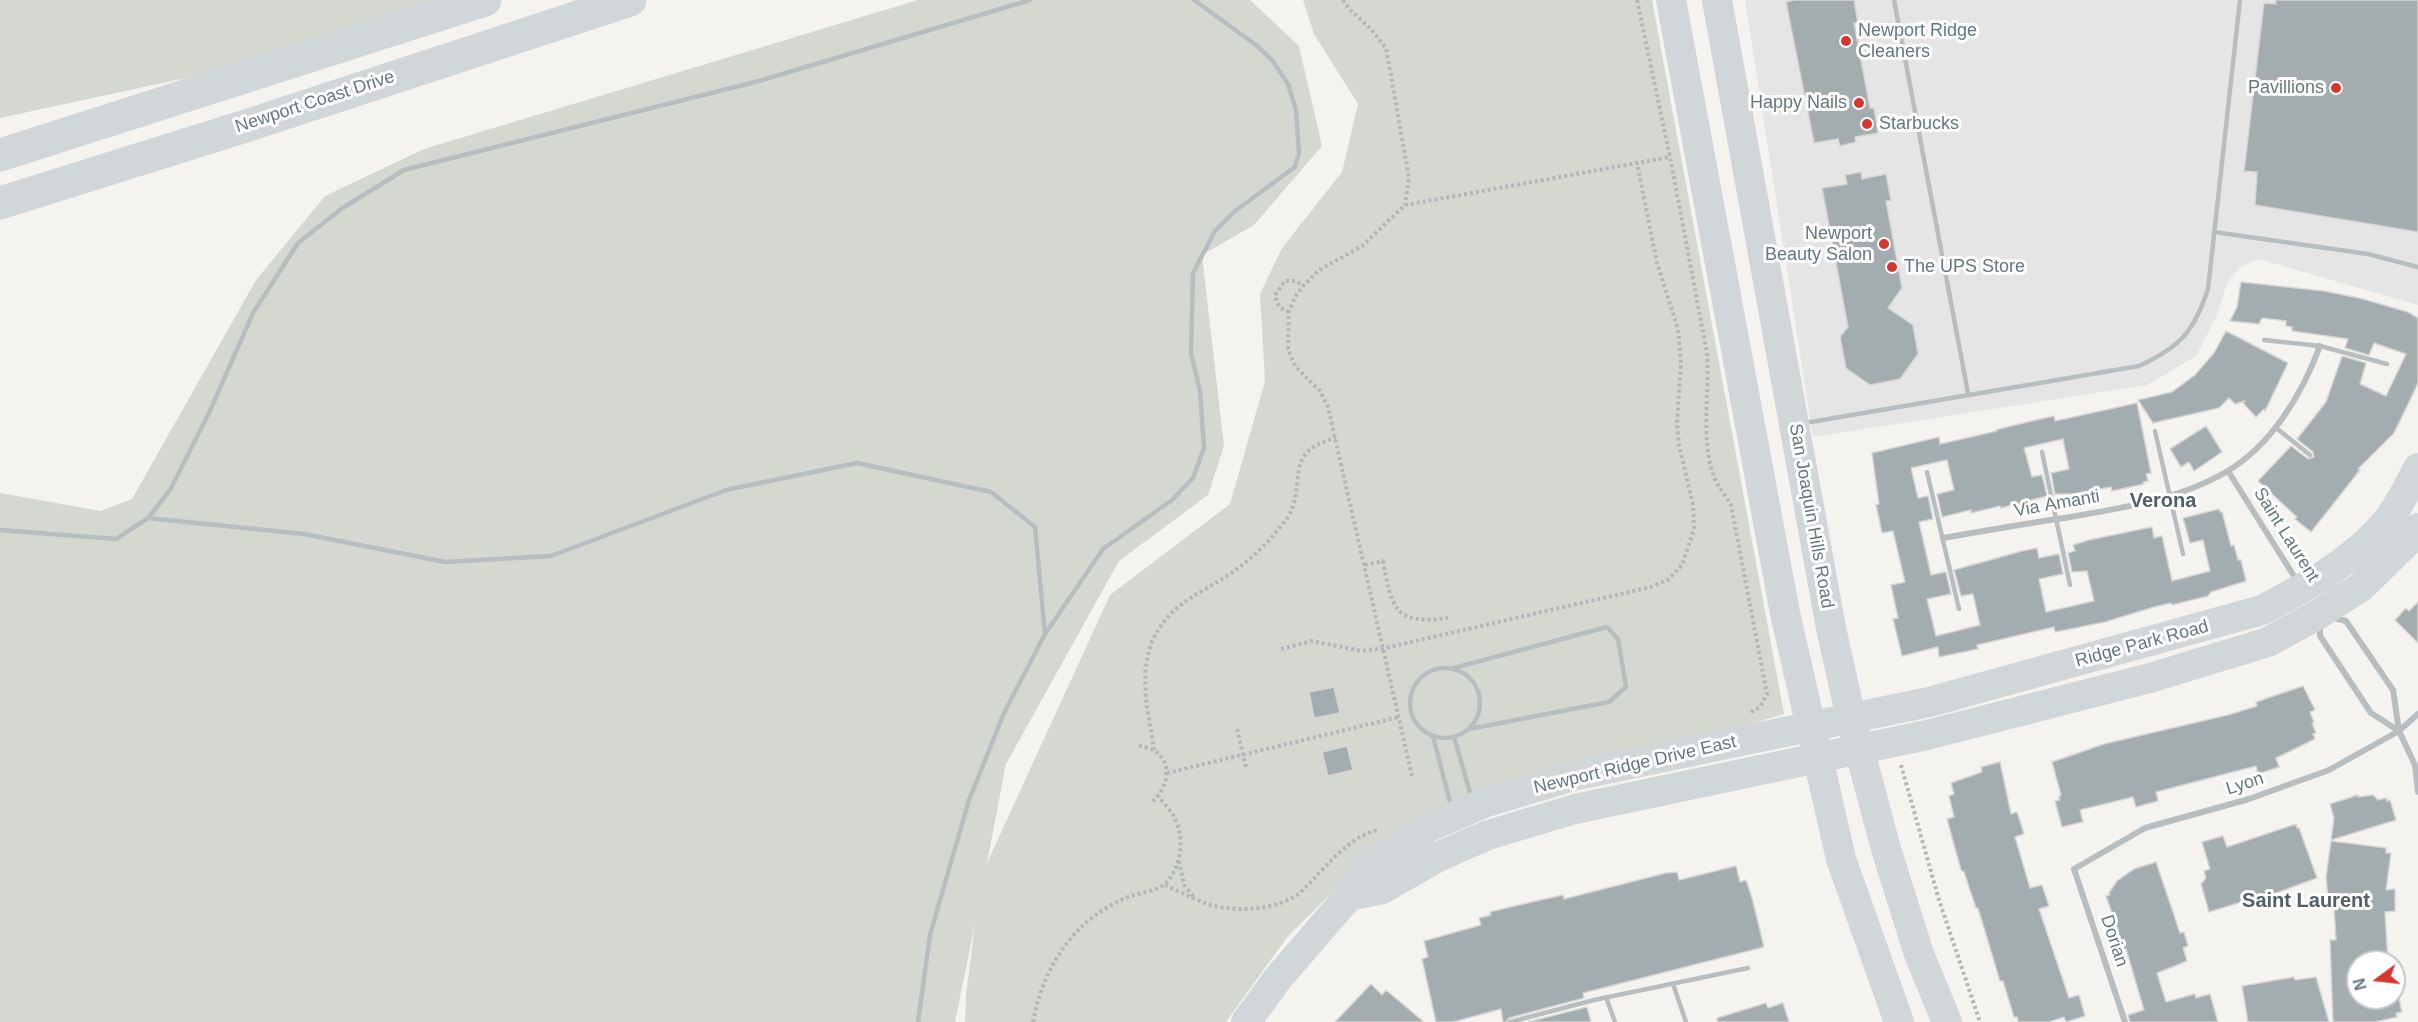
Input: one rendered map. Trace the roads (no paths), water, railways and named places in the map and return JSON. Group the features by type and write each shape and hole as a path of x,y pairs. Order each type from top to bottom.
{"main road":[{"path":"0,155 484,0"},
{"name":"Newport Coast Drive","path":"0,203 252,124 630,0"}],"street":[{"path":"1671,0 1785,613 1841,859 1899,1022"},
{"name":"San Joaquin Hills Road","path":"1717,0 1831,628 1851,718 1886,849 1919,954 1947,1022"},
{"name":"Via Amanti","path":"1942,538 2112,510 2169,495 2228,471 2254,450 2275,427 2303,388 2320,346"},
{"name":"Ridge Park Road","path":"1818,757 1894,742 2150,678 2268,642 2311,601 2342,563 2388,520 2418,468"},
{"name":"Saint Laurent","path":"2228,471 2311,601 2320,636 2371,713 2399,731"},
{"name":"Ridge Park Road","path":"1811,725 1929,702 2262,610 2311,601 2361,587 2409,540 2418,528"},
{"path":"2311,601 2346,621 2392,690 2399,731 2415,765 2418,792"},
{"name":"Lyon","path":"2074,869 2145,828 2249,799 2329,770 2399,731 2418,714"},
{"name":"Newport Ridge Drive East","path":"1246,1022 1279,977 1349,896 1365,868 1429,827 1464,812 1577,775 1811,725"},
{"name":"Newport Ridge Drive East","path":"1349,896 1382,889 1440,856 1488,835 1575,809 1818,757"},
{"name":"Dorian","path":"2074,869 2125,1022"}],"lane":[{"path":"0,530 116,539 148,519 170,490 209,413 253,313 298,243 341,209 404,170 759,81 1030,0"},
{"path":"918,1022 930,935 969,800 1004,713 1046,634 1103,549 1172,500 1193,478 1204,448 1200,391 1191,353 1193,273 1215,231 1235,211 1295,167 1299,153 1296,110 1288,84 1272,60 1256,45 1194,0"},
{"path":"1894,0 1968,393"},
{"path":"1795,425 1968,393 2139,366 2158,357 2188,333 2200,313 2208,289 2240,0"},
{"path":"2214,232 2368,254 2418,267"},
{"path":"2264,340 2320,346 2387,364"},
{"path":"2275,427 2310,455"},
{"path":"2155,431 2183,554"},
{"path":"2042,452 2070,585"},
{"path":"148,519 304,534 445,562 551,556 726,490 857,463 992,492 1035,527 1046,634"},
{"path":"1928,472 1959,609"},
{"path":"1607,627 1618,639 1626,687 1609,702 1469,729 1454,737 1433,736 1421,729 1413,718 1409,705 1411,692 1417,680 1428,671 1441,667 1454,668 1607,627"},
{"path":"1454,668 1468,675 1477,687 1480,702 1478,717 1469,729"},
{"path":"1433,736 1464,812"},
{"path":"1454,737 1464,812"},
{"path":"1510,1022 1606,998 1748,968"},
{"path":"1673,984 1686,1022"},
{"path":"1606,998 1615,1022"}],"place":[{"name":"Newport Ridge Cleaners","path":"1846,41"},
{"name":"Pavillions","path":"2336,88"},
{"name":"Happy Nails","path":"1859,103"},
{"name":"Starbucks","path":"1867,124"},
{"name":"Newport Beauty Salon","path":"1884,244"},
{"name":"The UPS Store","path":"1892,267"}],"district":[{"name":"Verona","path":"2163,501"},
{"name":"Saint Laurent","path":"2306,901"}]}
